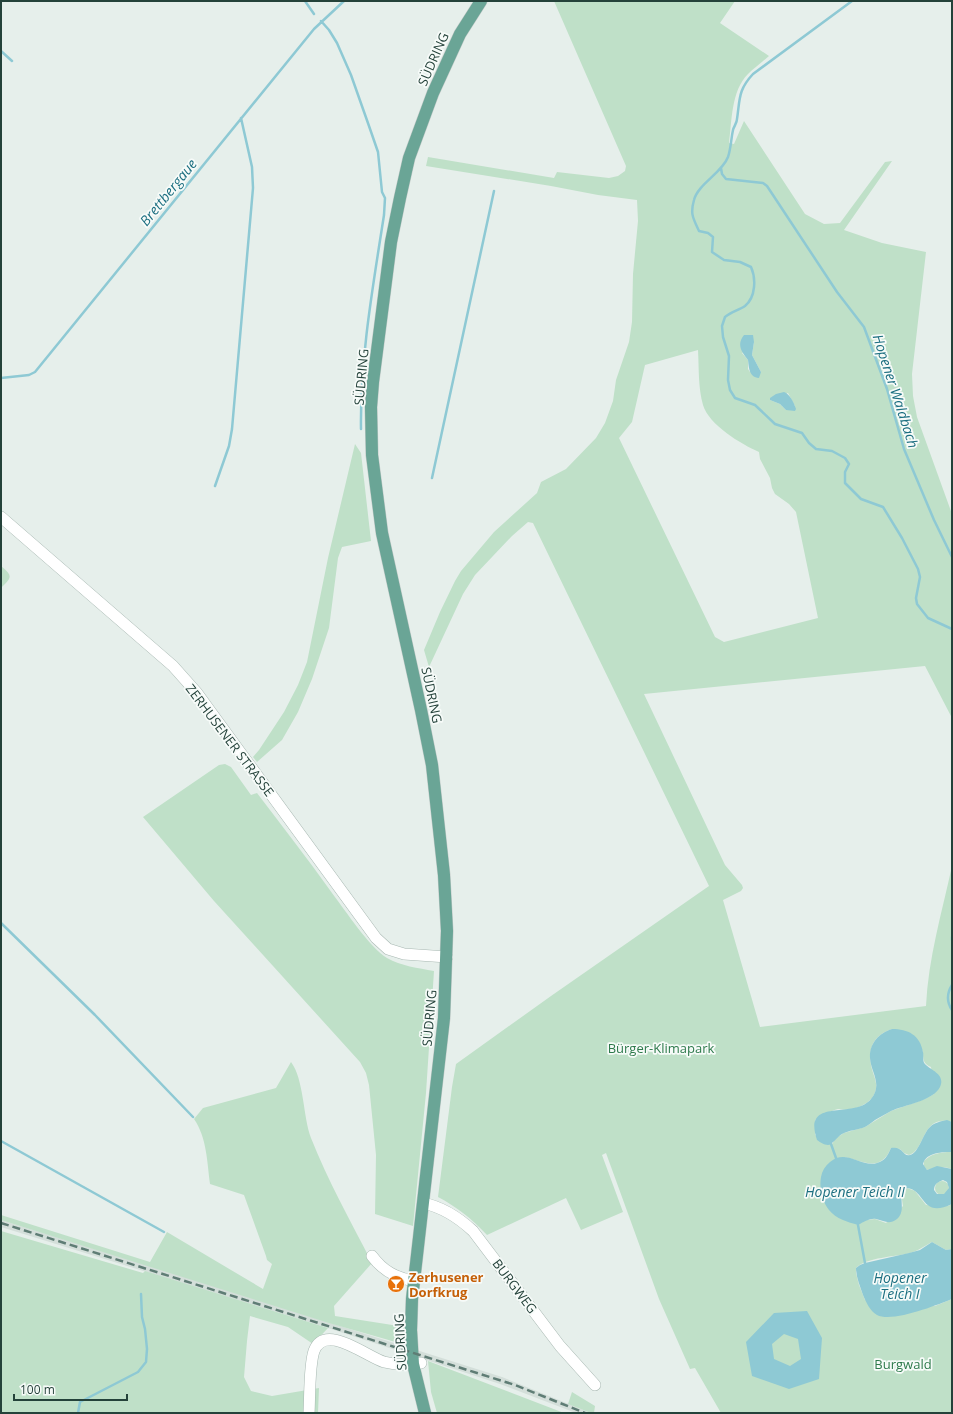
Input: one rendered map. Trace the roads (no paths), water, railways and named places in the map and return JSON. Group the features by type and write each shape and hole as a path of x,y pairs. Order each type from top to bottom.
{"main road":[{"name":"SÜDRING","path":"425,1413 411,1330 414,1281 444,1018 447,957 444,875 432,765 382,533 373,463 371,407 391,242 409,158 436,86 460,34 480,1"}],"street":[{"name":"ZERHUSENER STRASSE","path":"1,517 173,666 197,693 376,938 388,949 404,954 447,957"},
{"name":"BURGWEG","path":"423,1203 438,1207 452,1214 474,1231 560,1346 594,1385"},
{"path":"372,1256 378,1264 393,1275 402,1279 414,1281"},
{"path":"309,1413 312,1361 315,1350 321,1342 332,1339 342,1341 371,1357 384,1362 417,1364"}],"water":[{"path":"744,335 753,335 754,342 752,355 761,372 759,378 751,374 748,360 741,348 740,342"},
{"path":"784,392 792,399 796,409 795,411 786,410 780,404 770,400 770,398 776,394"},
{"path":"892,1029 903,1030 916,1037 921,1046 924,1063 937,1073 941,1079 940,1087 931,1096 925,1099 891,1111 865,1127 840,1135 830,1145 819,1142 817,1140 814,1126 817,1118 823,1113 853,1108 863,1105 871,1099 876,1088 876,1083 870,1058 871,1048 879,1036"},
{"name":"Hopener Teich II","path":"947,1120 952,1122 952,1152 931,1155 923,1164 927,1170 937,1166 952,1169 952,1204 942,1208 929,1206 918,1193 907,1188 902,1194 901,1198 902,1211 897,1219 892,1222 874,1219 867,1220 858,1225 839,1218 829,1210 823,1199 820,1181 823,1171 830,1162 836,1158 848,1157 866,1163 877,1163 884,1159 891,1148 901,1150 905,1154 910,1155 916,1151 930,1127 936,1123","holes":["943,1180 947,1182 949,1188 944,1194 937,1194 934,1188 938,1182"]},
{"name":"Hopener Teich I","path":"932,1242 946,1250 952,1249 952,1299 926,1309 893,1317 877,1315 872,1311 863,1295 857,1278 856,1268 865,1263 920,1250"},
{"path":"807,1311 822,1338 819,1379 789,1389 752,1376 746,1342 774,1313","holes":["784,1334 798,1339 801,1359 790,1366 774,1359 772,1344"]}],"waterway":[{"path":"305,1 314,14"},
{"name":"Brettbergaue","path":"1,378 29,375 35,372 314,29 344,1"},
{"path":"852,1 753,74 748,80 740,95 737,120 733,130 728,157 721,168 696,194 692,209 693,216 699,231 708,233 713,237 712,252 724,260 740,262 751,267 753,271 754,287 749,302 745,306 725,317 722,326 723,337 729,356 728,380 730,390 735,398 755,405 775,424 802,433 809,443 816,449 832,451 845,458 849,464 845,472 845,483 861,499 883,507 902,538 918,569 920,577 916,598 917,604 928,618 952,629"},
{"path":"321,21 337,43 351,75 378,152 382,192 385,198 384,215 365,349 361,402 361,429"},
{"path":"1,51 12,61"},
{"path":"215,486 229,446 232,429 253,188 252,167 241,118"},
{"name":"Hopener Waldbach","path":"721,168 722,174 726,179 763,183 767,186 837,292 864,327 887,389 904,449 934,520 952,557"},
{"path":"432,478 494,191"},
{"path":"1,923 95,1015 193,1117"},
{"path":"952,985 948,997 952,1010"},
{"path":"1,1141 164,1232"},
{"path":"831,1144 836,1158"},
{"path":"858,1225 865,1263"},
{"path":"78,1413 80,1402 138,1372 146,1362 147,1349 142,1317 141,1294"}],"railway":[{"path":"1,1223 515,1385 585,1413"}],"place":[{"name":"Zerhusener Dorfkrug","path":"396,1284"}],"park label":[{"name":"Bürger-Klimapark","path":"661,1048"},
{"name":"Burgwald","path":"903,1364"}]}
